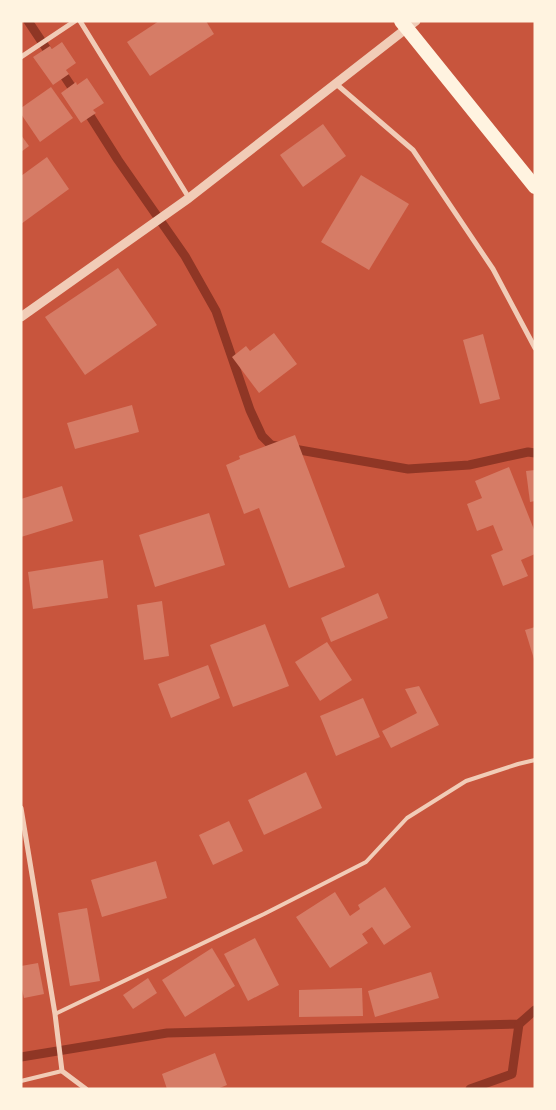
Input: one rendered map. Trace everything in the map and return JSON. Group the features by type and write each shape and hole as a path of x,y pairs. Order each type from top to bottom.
{"highway":[{"path":"408,24 535,187"}],"street":[{"path":"21,57 75,21"},
{"path":"80,21 189,198"},
{"path":"21,317 189,198 408,24"},
{"path":"335,83 413,150 493,269 535,348"},
{"path":"21,808 55,1014 62,1071 86,1089"}],"lane":[{"path":"55,1014 264,914 366,862 407,818 466,781 535,760"},
{"path":"21,1081 62,1071"}],"building":[{"path":"159,21 206,21 214,34 150,76 127,42"},
{"path":"62,42 76,63 66,70 69,74 53,85 33,57 50,46 52,49"},
{"path":"87,78 104,103 93,110 96,113 81,123 61,93 76,82 77,85"},
{"path":"51,87 73,118 40,142 21,114 21,108"},
{"path":"323,124 346,156 303,187 280,155"},
{"path":"21,135 29,146 21,152"},
{"path":"47,157 69,189 21,224 21,176"},
{"path":"361,175 409,204 369,270 321,242"},
{"path":"118,268 157,325 85,375 45,317"},
{"path":"274,333 297,364 259,393 232,357 246,346 250,351"},
{"path":"483,334 500,399 480,404 463,340"},
{"path":"132,405 139,432 75,449 67,423"},
{"path":"295,435 345,567 289,588 259,508 244,514 226,465 240,459 239,456"},
{"path":"509,467 535,532 535,554 521,560 528,576 503,586 491,555 503,550 493,525 477,531 467,504 482,498 475,481"},
{"path":"535,470 535,501 530,502 526,471"},
{"path":"62,486 73,521 21,537 21,499"},
{"path":"209,513 225,565 155,587 139,535"},
{"path":"103,560 108,598 33,609 28,572"},
{"path":"378,593 388,618 331,642 321,618"},
{"path":"162,601 169,656 144,660 137,605"},
{"path":"265,624 289,686 233,707 210,645"},
{"path":"535,627 535,659 534,659 525,630"},
{"path":"327,642 352,680 320,701 295,662"},
{"path":"208,665 220,698 171,718 158,684"},
{"path":"419,686 439,725 391,748 382,731 417,713 405,689"},
{"path":"363,698 380,737 336,756 320,716"},
{"path":"306,772 322,808 264,835 248,800"},
{"path":"229,821 243,851 213,865 199,835"},
{"path":"156,861 167,898 102,917 91,880"},
{"path":"385,887 411,927 384,945 372,927 362,934 368,943 330,968 296,917 335,892 350,916 360,909 358,905"},
{"path":"87,908 100,981 70,986 58,913"},
{"path":"255,938 279,985 248,1001 224,954"},
{"path":"212,948 235,986 185,1017 162,980"},
{"path":"38,963 44,994 24,998 21,985 21,966"},
{"path":"431,972 439,998 375,1017 368,991"},
{"path":"148,978 157,993 133,1009 123,995"},
{"path":"362,988 363,1016 299,1017 299,990"},
{"path":"215,1053 227,1085 217,1089 167,1089 162,1074"}],"waterway":[{"path":"28,21 52,57"},
{"path":"59,68 77,95"},
{"path":"85,108 118,160 185,256 216,311 250,410 262,436 271,445 408,469 469,465 528,452 535,453"},
{"path":"21,1057 167,1033 519,1024 535,1010"},
{"path":"470,1089 512,1074 519,1024"}]}
